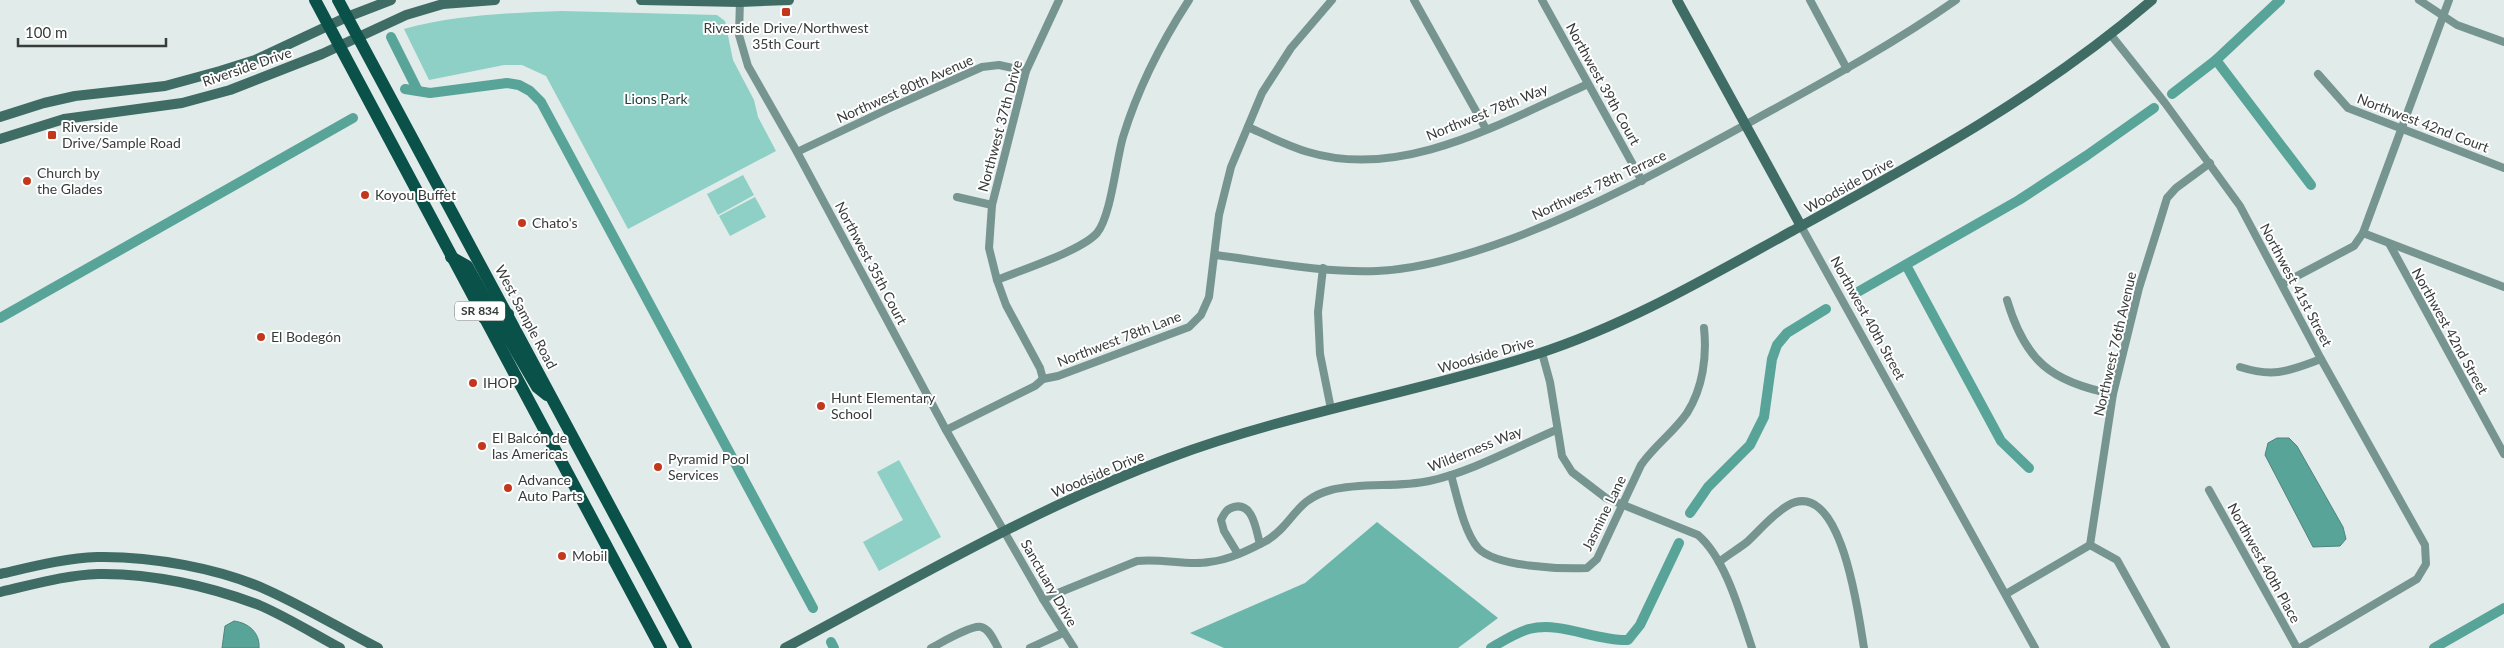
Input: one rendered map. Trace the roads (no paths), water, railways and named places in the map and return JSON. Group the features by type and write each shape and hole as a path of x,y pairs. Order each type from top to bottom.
{"main road":[{"name":"SR 834","path":"315,0 661,648"},
{"name":"West Sample Road","path":"338,0 686,648"},
{"path":"451,257 467,266 490,307 508,314"},
{"path":"484,318 502,327 537,387 553,399"}],"street":[{"name":"Riverside Drive","path":"0,117 60,99 165,86 220,71 255,60 330,27 347,17 390,0"},
{"name":"Riverside Drive","path":"0,139 64,120 182,103 230,90 340,46 406,15 443,4 495,0"},
{"path":"641,0 789,0"},
{"name":"Northwest 37th Drive","path":"1043,379 1040,368 1006,305 989,248 992,205 1026,71 1059,0"},
{"path":"997,280 1083,244 1097,232 1104,218 1123,138 1145,79 1165,37 1188,0"},
{"name":"Northwest 78th Lane","path":"946,430 1035,386 1043,379 1058,376 1189,327 1201,314 1209,297 1216,255 1219,215 1231,167 1262,93 1291,48 1332,0"},
{"path":"1414,0 1486,128"},
{"name":"Northwest 39th Court","path":"1542,0 1642,181"},
{"name":"Northwest 40th Street","path":"1677,0 2036,648"},
{"path":"1810,0 1847,69"},
{"name":"Northwest 78th Terrace","path":"1216,255 1323,268 1377,271 1430,263 1484,249 1544,226 1642,181 1847,69 1956,0"},
{"name":"Woodside Drive","path":"785,648 1004,531 1087,492 1170,458 1331,409 1462,377 1542,353 1682,292 1901,172 2008,108 2111,35 2152,0"},
{"path":"2419,0 2457,25 2504,42"},
{"path":"2282,284 2354,246 2363,233 2400,128 2449,0"},
{"name":"Northwest 35th Court","path":"740,1 739,35 748,66 797,152 946,430 1004,531"},
{"name":"Northwest 41st Street","path":"2111,35 2210,163 2240,206 2321,359 2425,546 2426,564 2417,579 2298,648"},
{"name":"Northwest 80th Avenue","path":"797,152 982,67 999,65 1026,71"},
{"name":"Northwest 42nd Court","path":"2318,74 2348,108 2504,168"},
{"name":"Northwest 78th Way","path":"1248,127 1309,153 1367,160 1403,156 1448,144 1588,84"},
{"name":"Northwest 76th Avenue","path":"2090,545 2113,394 2139,288 2167,198 2176,188 2210,163"},
{"name":"Northwest 37th Drive","path":"957,198 992,205"},
{"path":"2363,233 2390,245 2504,287"},
{"name":"Northwest 42nd Street","path":"2390,245 2504,454"},
{"path":"1323,268 1318,312 1320,354 1331,409"},
{"path":"2007,300 2020,336 2040,363 2053,373 2074,384 2113,394"},
{"name":"Jasmine Lane","path":"1450,475 1473,540 1489,557 1503,562 1587,568 1597,559 1650,451 1686,414 1695,398 1706,353 1704,328"},
{"path":"1542,353 1550,382 1556,430 1562,456 1572,472 1606,498 1698,535 1710,546 1719,562 1752,648"},
{"path":"2240,367 2261,374 2278,373 2321,359"},
{"name":"Wilderness Way","path":"1043,599 1137,561 1154,559 1208,563 1238,554 1260,544 1283,527 1297,508 1312,497 1330,490 1349,487 1428,482 1450,475 1556,430"},
{"name":"Northwest 40th Place","path":"2209,490 2298,648"},
{"path":"1719,562 1745,543 1787,505 1799,501 1813,505 1828,520 1845,552 1864,648"},
{"path":"1238,554 1224,530 1221,520 1224,512 1230,508 1240,506 1248,509 1253,518 1260,544"},
{"name":"Sanctuary Drive","path":"1004,531 1074,648"},
{"path":"2006,594 2090,545 2117,560 2166,648"},
{"path":"0,574 44,564 97,557 150,561 207,570 266,590 375,647"},
{"path":"0,592 48,581 97,574 148,578 203,587 260,606 340,648"},
{"path":"260,606 266,590"},
{"path":"931,648 973,627 982,627 990,633 998,648"},
{"path":"1030,648 1063,632"}],"waterway":[{"path":"2172,94 2216,60 2280,0"},
{"path":"391,37 418,91"},
{"path":"2216,60 2311,185"},
{"path":"405,89 430,93 507,83 519,85 530,91 541,102 813,608"},
{"path":"1856,293 2019,200 2154,108"},
{"path":"0,318 353,118"},
{"path":"1906,265 2001,441 2029,468"},
{"path":"1690,513 1708,487 1750,445 1764,417 1772,359 1777,345 1787,333 1826,309"},
{"path":"1491,648 1509,637 1529,629 1541,627 1553,627 1603,638 1628,640 1640,625 1679,543"},
{"path":"2434,648 2504,608"},
{"path":"831,642 834,648"}],"place":[{"name":"Riverside Drive/Northwest 35th Court","path":"786,12"},
{"name":"Riverside Drive/Sample Road","path":"52,135"},
{"name":"Church by the Glades","path":"27,181"},
{"name":"Koyou Buffet","path":"365,195"},
{"name":"Chato's","path":"522,223"},
{"name":"El Bodegón","path":"261,337"},
{"name":"IHOP","path":"473,383"},
{"name":"Hunt Elementary School","path":"821,406"},
{"name":"El Balcón de las Americas","path":"482,446"},
{"name":"Pyramid Pool Services","path":"658,467"},
{"name":"Advance Auto Parts","path":"508,488"},
{"name":"Mobil","path":"562,556"}],"park label":[{"name":"Lions Park","path":"656,99"}]}
